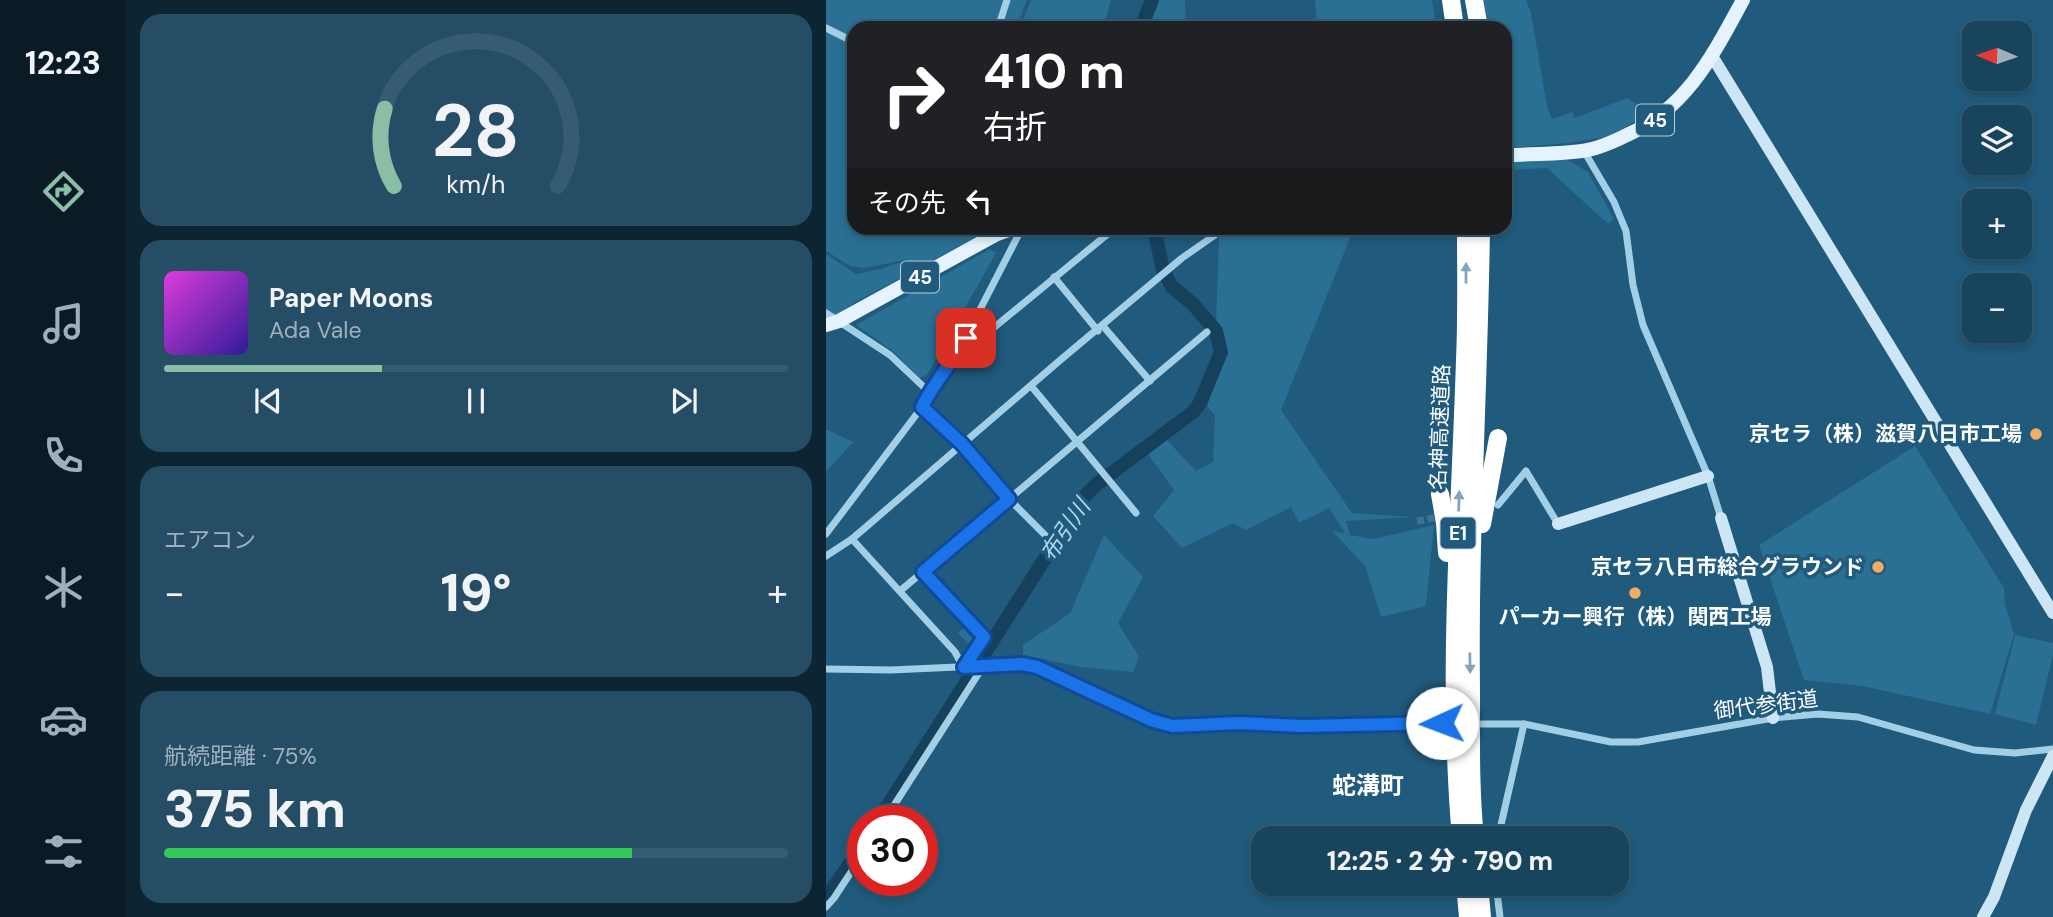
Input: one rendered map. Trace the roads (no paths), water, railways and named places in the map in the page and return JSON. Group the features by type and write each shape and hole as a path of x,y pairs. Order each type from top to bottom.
{"highway":[{"path":"1451,0 1454,21"},
{"path":"1466,0 1469,21"},
{"path":"1474,0 1478,21"},
{"name":"名神高速道路","path":"1460,826 1455,706 1455,601 1465,359 1466,235"},
{"name":"名神高速道路","path":"1474,826 1470,616 1481,235"},
{"path":"1470,616 1474,600 1478,547 1498,438"},
{"path":"1440,494 1445,523 1455,706"},
{"path":"1466,896 1468,917"},
{"path":"1480,896 1482,917"}],"main road":[{"name":"45","path":"1512,155 1584,151 1610,144 1647,126 1685,94 1712,56 1743,0"},
{"name":"45","path":"830,320 995,235"}],"street":[{"path":"1001,21 1007,0"},
{"path":"826,28 847,38"},
{"path":"1712,56 2053,613"},
{"path":"1584,151 1614,202 1626,231 1633,285 1643,325 1707,476 1721,518 1767,667 1773,718"},
{"path":"826,534 954,360 1018,235"},
{"path":"954,360 1106,235"},
{"path":"826,556 852,539 1058,362 1161,276 1216,235"},
{"path":"1054,277 1150,381"},
{"path":"830,320 890,355 929,392"},
{"path":"900,590 1207,332"},
{"path":"1032,387 1136,513"},
{"path":"922,407 962,444 1009,499 1046,536"},
{"path":"1498,505 1526,471 1558,524 1707,476"},
{"path":"852,539 967,666"},
{"path":"923,572 984,637 967,666"},
{"path":"826,669 891,670 1022,664 1037,667 1151,720 1172,726 1240,723 1301,726 1442,723"},
{"path":"894,805 983,666"},
{"name":"御代参街道","path":"1481,724 1524,724 1611,742 1638,742 1773,718 1818,714 1858,717 1974,750 2015,753 2053,749"},
{"path":"1501,826 1524,724"},
{"path":"1983,917 1994,897 2026,810 2053,756"},
{"path":"826,906 847,878"},
{"path":"1497,896 1500,917"}],"waterway":[{"name":"布引川","path":"1144,21 1152,0"},
{"name":"布引川","path":"888,805 1084,497 1097,484 1193,412 1200,403 1221,352 1216,331 1193,304 1172,287 1163,270 1156,235"},
{"name":"布引川","path":"826,898 847,868"}],"tunnel":[{"path":"1417,521 1444,516"}],"place":[{"name":"京セラ（株）滋賀八日市工場","path":"2036,434"},
{"name":"京セラ八日市総合グラウンド","path":"1878,567"},
{"name":"パーカー興行（株）関西工場","path":"1635,593"}],"district":[{"name":"蛇溝町","path":"1368,786"}]}
